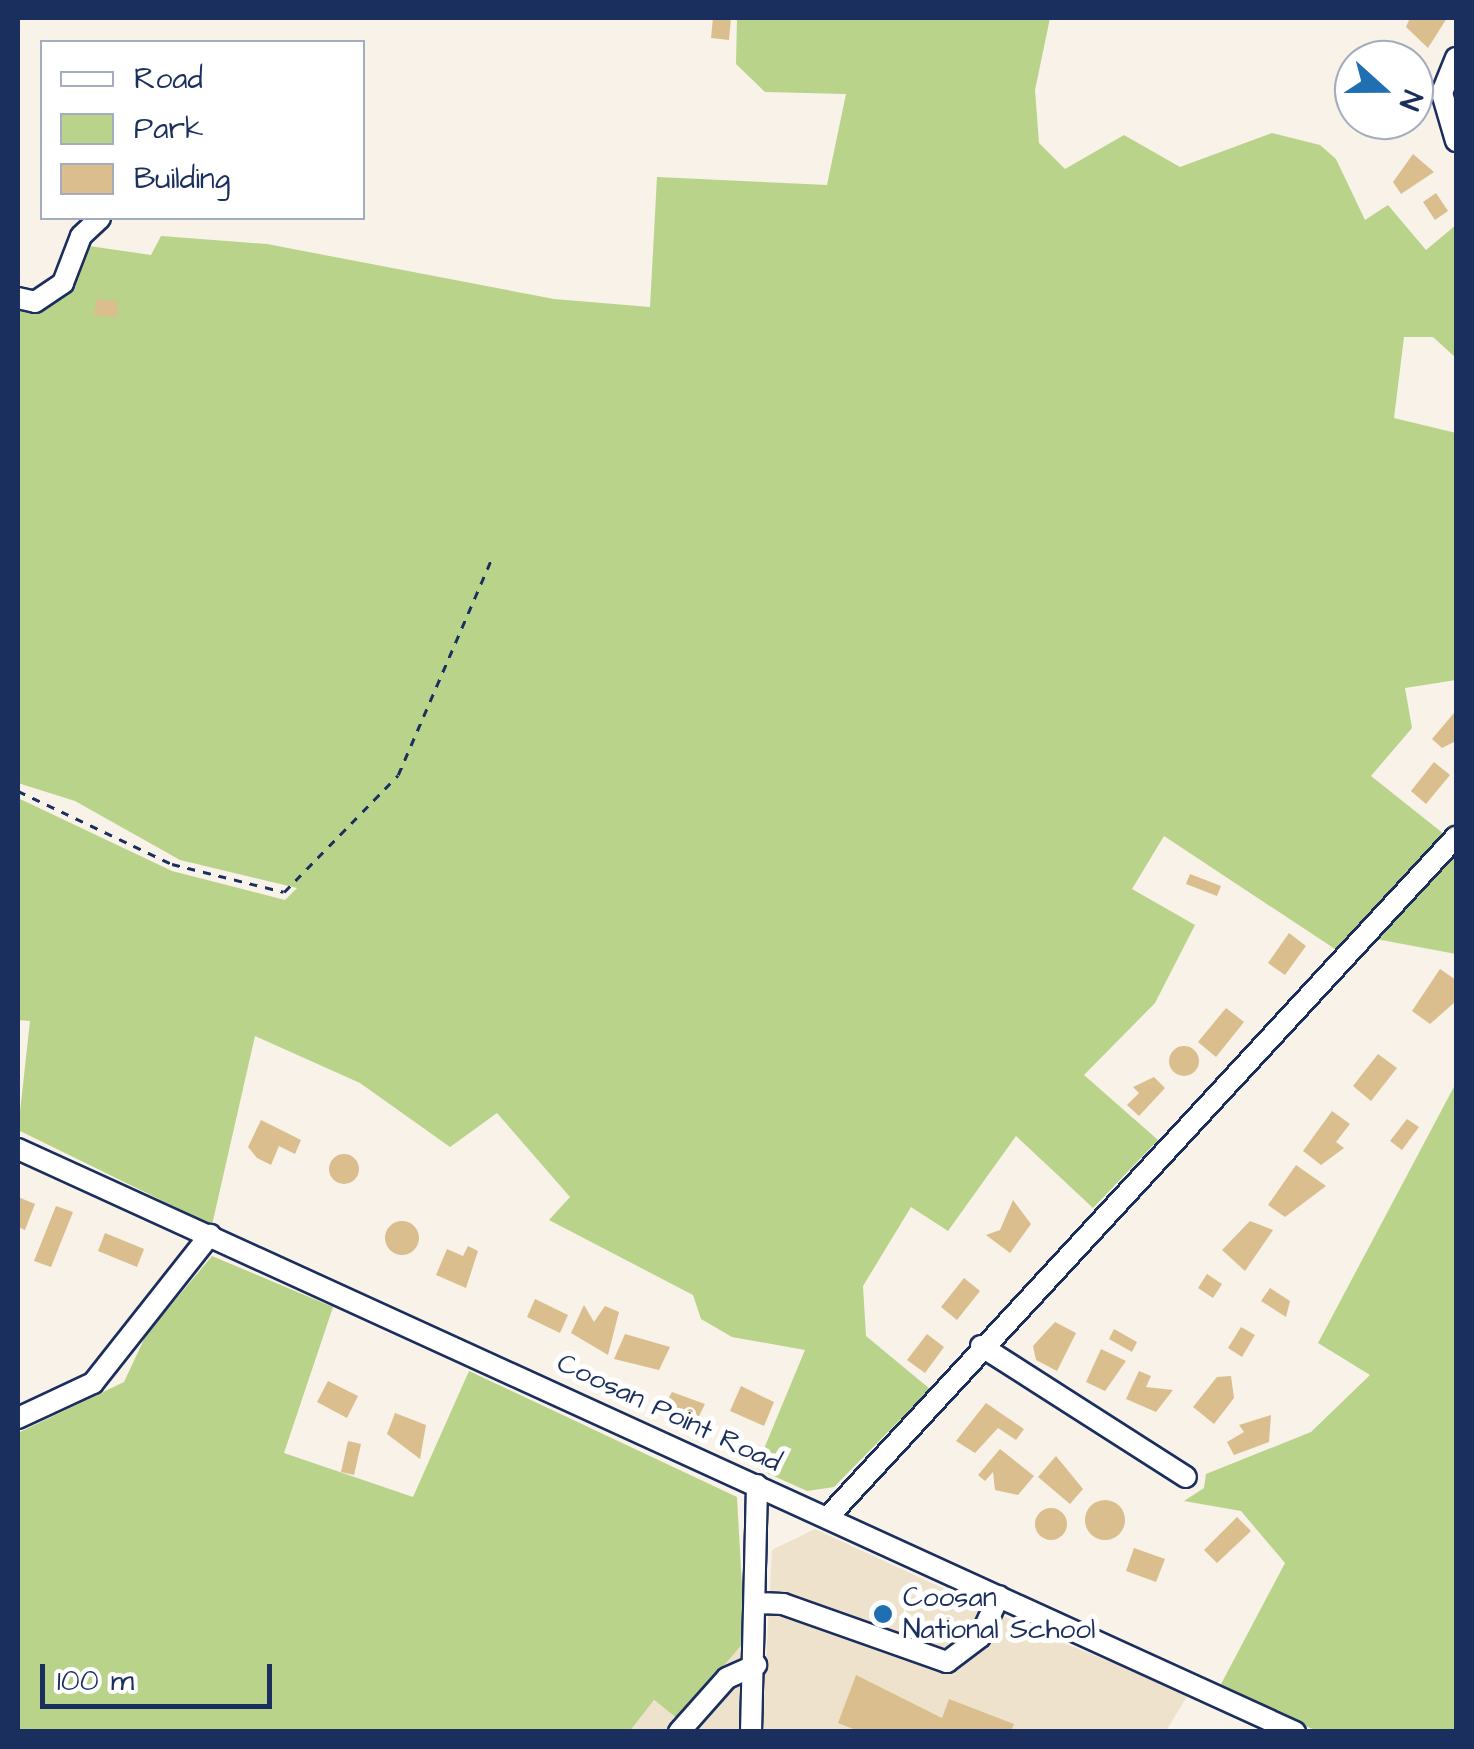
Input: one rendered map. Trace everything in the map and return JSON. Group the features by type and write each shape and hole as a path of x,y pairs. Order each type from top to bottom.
{"street":[{"path":"1456,58 1442,93 1456,141"},
{"path":"18,298 35,302 63,283 81,236 98,220"},
{"path":"828,1516 1456,836"},
{"name":"Coosan Point Road","path":"18,1149 1295,1732"},
{"path":"18,1418 93,1382 210,1236"},
{"path":"981,1346 1186,1478"},
{"path":"751,1732 756,1665 757,1485"},
{"path":"756,1604 783,1604 947,1662 980,1637 999,1596"},
{"path":"679,1732 728,1678 756,1665"}],"path":[{"path":"18,791 172,864 284,892 398,775 492,558"}],"shaded area":[{"name":"Coosan National School","path":"815,1529 1046,1636 1189,1693 1166,1731 762,1732 772,1550"},
{"path":"745,1641 745,1731 629,1732 653,1700 678,1718"}],"green space":[{"path":"737,18 1050,18 1035,90 1039,143 1065,169 1124,135 1180,167 1272,133 1320,145 1336,159 1365,220 1388,205 1426,250 1456,225 1456,358 1433,337 1404,337 1394,418 1456,433 1456,680 1405,688 1412,728 1371,776 1444,834 1338,951 1164,836 1132,889 1195,925 1155,1003 1084,1075 1158,1140 1093,1208 1016,1136 948,1231 911,1207 863,1286 866,1336 930,1389 834,1487 807,1491 756,1468 805,1350 732,1337 701,1319 693,1295 549,1220 570,1197 497,1113 450,1147 360,1083 255,1036 212,1225 18,1130 30,1021 18,1020 18,798 172,871 285,900 297,888 180,860 75,801 18,783 18,289 49,297 73,288 89,246 151,255 161,236 267,244 554,299 650,307 657,177 827,185 846,94 765,92 736,64"},
{"path":"1456,853 1456,954 1376,939"},
{"path":"1456,1083 1456,1731 1317,1731 1219,1688 1285,1563 1241,1511 1184,1501 1204,1488 1206,1474 1311,1432 1370,1375 1318,1343"},
{"path":"212,1256 333,1307 284,1453 413,1497 469,1371 737,1497 745,1641 678,1719 654,1700 629,1732 18,1732 18,1433 124,1382 146,1335"}],"building":[{"path":"713,18 731,18 729,40 711,38"},
{"path":"1410,18 1447,18 1433,40 1420,40 1406,27"},
{"path":"1413,154 1434,172 1401,194 1393,182"},
{"path":"1436,193 1448,211 1435,220 1423,202"},
{"path":"96,299 118,301 117,317 94,315"},
{"path":"1454,713 1456,741 1442,748 1432,739"},
{"path":"1434,762 1450,775 1426,804 1411,791"},
{"path":"1190,874 1221,886 1217,896 1186,884"},
{"path":"1289,933 1306,946 1285,975 1268,963"},
{"path":"1440,969 1456,980 1455,1002 1430,1024 1412,1011"},
{"path":"1226,1008 1244,1022 1216,1057 1198,1042"},
{"path":"1184,1046 1195,1050 1199,1061 1195,1072 1184,1076 1173,1072 1169,1061 1173,1050"},
{"path":"1378,1054 1397,1068 1371,1101 1353,1086"},
{"path":"1154,1077 1165,1088 1139,1116 1127,1105 1139,1093 1133,1087"},
{"path":"1332,1111 1350,1124 1336,1142 1344,1148 1321,1165 1303,1151"},
{"path":"1407,1119 1419,1127 1402,1150 1390,1141"},
{"path":"261,1120 301,1140 295,1154 279,1146 271,1165 257,1158 248,1147"},
{"path":"344,1154 355,1158 359,1169 355,1180 344,1184 333,1180 329,1169 333,1158"},
{"path":"1296,1165 1326,1186 1285,1217 1268,1205"},
{"path":"18,1197 35,1204 25,1230 18,1227"},
{"path":"1013,1200 1031,1224 1010,1253 986,1235 1000,1230"},
{"path":"56,1206 73,1212 51,1267 34,1261"},
{"path":"402,1221 414,1226 419,1238 414,1250 402,1255 390,1250 385,1238 390,1226"},
{"path":"1250,1221 1273,1230 1245,1271 1222,1250"},
{"path":"105,1233 144,1249 137,1267 98,1251"},
{"path":"468,1246 478,1251 466,1288 436,1275 447,1249 463,1256"},
{"path":"1207,1274 1222,1284 1213,1298 1198,1288"},
{"path":"964,1278 980,1291 957,1320 941,1307"},
{"path":"1270,1288 1290,1301 1286,1317 1261,1301"},
{"path":"535,1299 568,1315 560,1333 527,1317"},
{"path":"584,1305 594,1322 605,1306 619,1312 608,1355 571,1333"},
{"path":"1055,1322 1076,1333 1057,1371 1036,1360 1033,1346"},
{"path":"1241,1327 1255,1335 1242,1357 1228,1348"},
{"path":"1114,1329 1137,1342 1132,1352 1109,1339"},
{"path":"625,1334 670,1347 659,1370 614,1359"},
{"path":"927,1334 944,1347 925,1373 907,1360"},
{"path":"1101,1349 1126,1361 1105,1391 1086,1382"},
{"path":"1139,1371 1151,1376 1146,1387 1173,1390 1156,1412 1126,1399"},
{"path":"1231,1376 1234,1398 1214,1424 1193,1407 1217,1377"},
{"path":"328,1381 358,1396 347,1418 317,1402"},
{"path":"741,1386 774,1402 764,1426 730,1411"},
{"path":"672,1392 705,1404 698,1418 664,1406"},
{"path":"986,1403 1024,1429 1016,1440 998,1428 975,1453 956,1441"},
{"path":"395,1413 426,1425 420,1459 387,1434"},
{"path":"1271,1415 1269,1442 1234,1455 1227,1442 1244,1432 1239,1425"},
{"path":"348,1441 361,1444 354,1475 341,1472"},
{"path":"1000,1449 1034,1476 1018,1495 995,1490 993,1472 985,1481 978,1475"},
{"path":"1056,1456 1083,1489 1070,1504 1038,1477"},
{"path":"1105,1500 1119,1506 1125,1520 1119,1534 1105,1540 1091,1534 1085,1520 1091,1506"},
{"path":"1051,1508 1063,1512 1067,1524 1063,1536 1051,1540 1039,1536 1035,1524 1039,1512"},
{"path":"1237,1517 1251,1531 1217,1563 1204,1550"},
{"path":"1134,1548 1165,1559 1156,1582 1126,1571"},
{"path":"856,1675 942,1718 949,1699 1014,1724 1011,1732 861,1732 838,1723"}],"place":[{"name":"Coosan National School","path":"883,1614"}]}
